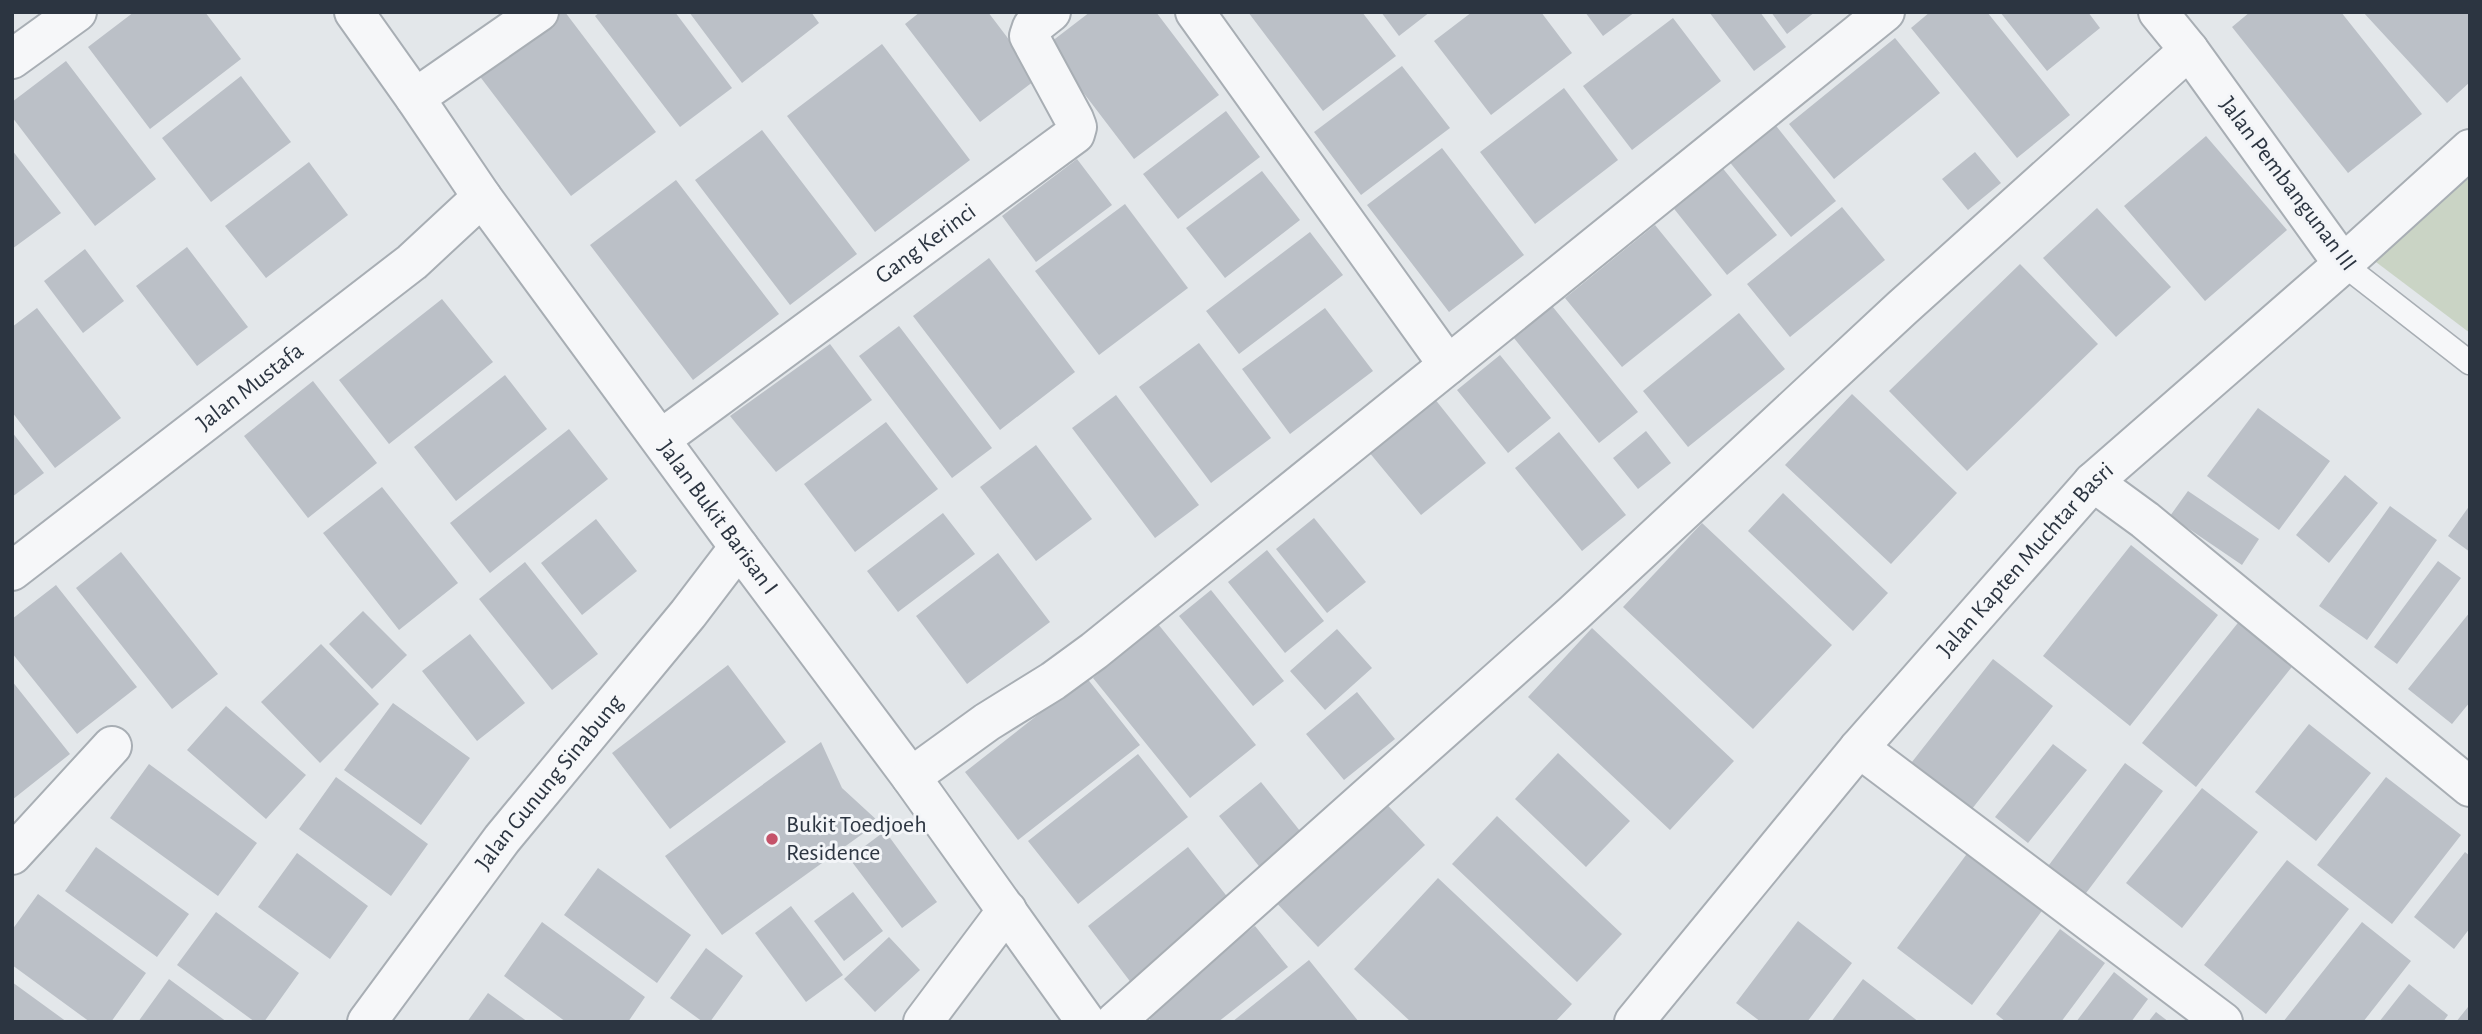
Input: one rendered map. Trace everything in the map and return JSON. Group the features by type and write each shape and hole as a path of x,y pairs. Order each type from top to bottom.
{"street":[{"path":"12,60 77,12"},
{"name":"Jalan Bukit Barisan I","path":"354,12 482,197 738,547 911,777 1086,1022"},
{"path":"415,98 539,12"},
{"name":"Gang Kerinci","path":"661,439 1076,134 1074,119 1028,36 1032,27 1051,12"},
{"path":"1195,12 1448,365"},
{"path":"911,777 987,722 1053,681 1094,651 1885,12"},
{"name":"Jalan Pembangunan III","path":"2158,12 2189,50 2343,264"},
{"path":"1115,1022 1574,613 1902,308 2189,50"},
{"name":"Jalan Kapten Muchtar Basri","path":"1649,1016 1859,748 2093,482 2343,264 2470,149"},
{"name":"Jalan Mustafa","path":"12,571 412,262 482,197"},
{"path":"2093,482 2145,520 2470,787"},
{"name":"Jalan Gunung Sinabung","path":"367,1022 502,839 688,614 738,547"},
{"path":"12,855 112,746"},
{"path":"1859,748 2223,1022"},
{"path":"923,1022 1007,910"}],"lane":[{"name":"Jalan Pembangunan III","path":"2343,264 2470,363"}],"green space":[{"path":"2470,170 2470,333 2372,259"}],"building":[{"path":"134,12 205,12 241,59 150,129 88,47"},
{"path":"560,12 565,12 656,132 571,196 478,74"},
{"path":"600,12 675,12 732,88 680,127 595,16"},
{"path":"689,12 811,12 819,23 742,83"},
{"path":"920,12 988,12 1038,78 980,122 905,24"},
{"path":"1090,12 1156,12 1219,95 1134,159 1047,45"},
{"path":"1248,12 1362,12 1396,56 1323,111"},
{"path":"1381,12 1430,12 1399,36"},
{"path":"1472,12 1541,12 1572,53 1491,115 1434,41"},
{"path":"1585,12 1635,12 1603,36"},
{"path":"1709,12 1760,12 1786,47 1754,71"},
{"path":"1771,12 1815,12 1787,34"},
{"path":"1930,12 1987,12 2070,115 2017,158 1911,28"},
{"path":"2000,12 2088,12 2100,28 2047,71"},
{"path":"2250,12 2341,12 2422,114 2348,173 2232,27"},
{"path":"2363,12 2470,12 2470,82 2447,103"},
{"path":"1673,18 1721,81 1632,150 1583,86"},
{"path":"1895,38 1940,93 1834,179 1789,124"},
{"path":"882,44 970,160 875,232 787,116"},
{"path":"66,61 156,179 95,226 12,117 12,102"},
{"path":"1402,66 1450,128 1361,195 1314,132"},
{"path":"241,76 291,142 211,202 162,138"},
{"path":"1564,88 1618,160 1535,224 1480,152"},
{"path":"1226,111 1260,157 1178,219 1143,174"},
{"path":"1769,117 1836,201 1791,237 1723,154"},
{"path":"762,130 857,254 790,305 695,180"},
{"path":"2206,136 2287,230 2205,301 2124,206"},
{"path":"1442,148 1524,255 1449,312 1367,205"},
{"path":"12,150 61,213 12,249"},
{"path":"1975,152 2001,183 1968,210 1942,179"},
{"path":"1077,159 1112,205 1036,262 1002,216"},
{"path":"1716,160 1777,235 1727,275 1667,200"},
{"path":"309,162 348,215 266,278 225,226"},
{"path":"1262,171 1300,220 1225,278 1186,228"},
{"path":"676,180 779,314 693,380 590,245"},
{"path":"1125,204 1188,288 1099,355 1035,271"},
{"path":"1842,207 1885,260 1790,337 1747,284"},
{"path":"2097,208 2171,287 2116,337 2043,258"},
{"path":"1655,225 1712,295 1622,367 1565,298"},
{"path":"1310,232 1343,275 1239,354 1206,311"},
{"path":"187,247 248,327 197,366 136,286"},
{"path":"85,249 124,301 83,333 44,281"},
{"path":"989,258 1075,372 1000,430 913,316"},
{"path":"2020,264 2098,344 1967,471 1889,391"},
{"path":"1544,296 1638,412 1599,443 1505,327"},
{"path":"442,299 493,362 389,444 339,380"},
{"path":"37,308 121,418 55,468 12,412 12,327"},
{"path":"1325,308 1373,371 1290,434 1242,369"},
{"path":"1739,313 1785,369 1688,447 1643,391"},
{"path":"899,326 992,448 952,478 859,356"},
{"path":"1199,343 1271,438 1211,483 1139,387"},
{"path":"830,344 872,400 776,472 730,416"},
{"path":"1500,355 1551,418 1508,453 1457,390"},
{"path":"505,375 547,429 456,501 414,447"},
{"path":"313,381 377,463 308,518 244,436"},
{"path":"1430,393 1486,463 1421,515 1364,446"},
{"path":"1852,394 1957,493 1891,564 1785,465"},
{"path":"1116,395 1199,505 1155,538 1072,428"},
{"path":"2258,408 2330,461 2279,530 2207,476"},
{"path":"886,422 938,489 855,552 804,484"},
{"path":"569,429 608,479 490,573 450,523"},
{"path":"1646,431 1671,463 1638,489 1613,458"},
{"path":"12,432 44,473 12,497"},
{"path":"1559,432 1626,515 1582,551 1515,468"},
{"path":"1036,445 1092,519 1036,561 980,487"},
{"path":"2345,475 2378,503 2329,563 2296,535"},
{"path":"382,487 458,583 399,630 323,533"},
{"path":"2188,491 2259,539 2242,565 2170,516"},
{"path":"1783,493 1888,593 1853,631 1748,531"},
{"path":"2470,505 2470,552 2448,536"},
{"path":"2390,506 2437,540 2367,640 2319,606"},
{"path":"943,513 975,554 898,612 867,571"},
{"path":"1314,518 1366,582 1327,613 1276,549"},
{"path":"596,519 637,571 582,615 541,563"},
{"path":"1702,523 1832,645 1753,729 1623,607"},
{"path":"2131,545 2218,615 2130,726 2043,656"},
{"path":"1267,550 1324,621 1285,653 1228,582"},
{"path":"121,552 218,674 172,709 76,588"},
{"path":"998,553 1050,622 967,684 916,616"},
{"path":"2438,561 2461,578 2397,664 2374,647"},
{"path":"525,562 598,654 552,690 479,599"},
{"path":"56,585 137,687 77,734 12,653 12,619"},
{"path":"1211,590 1284,681 1253,706 1179,616"},
{"path":"363,611 407,655 372,689 329,644"},
{"path":"2470,612 2470,702 2452,724 2408,689"},
{"path":"2241,619 2295,663 2196,787 2142,743"},
{"path":"1158,624 1256,745 1190,798 1093,678"},
{"path":"1592,628 1734,761 1670,830 1528,697"},
{"path":"1337,629 1372,668 1325,710 1290,671"},
{"path":"470,634 525,703 477,741 422,671"},
{"path":"321,644 379,704 320,763 261,702"},
{"path":"1993,659 2053,706 1968,814 1908,767"},
{"path":"728,665 786,742 670,829 612,753"},
{"path":"1086,677 1140,745 1018,840 965,772"},
{"path":"12,681 70,754 12,800"},
{"path":"1357,692 1395,739 1344,780 1306,734"},
{"path":"393,703 470,758 421,825 344,770"},
{"path":"226,706 306,775 266,819 187,750"},
{"path":"2309,724 2371,773 2316,841 2255,792"},
{"name":"Bukit Toedjoeh Residence","path":"821,742 842,788 879,822 722,935 665,856"},
{"path":"2053,744 2087,770 2028,843 1995,817"},
{"path":"1558,753 1630,821 1586,867 1515,799"},
{"path":"1138,754 1188,817 1078,904 1028,841"},
{"path":"2125,763 2163,791 2077,905 2040,877"},
{"path":"149,764 257,843 218,896 110,818"},
{"path":"336,777 428,844 391,896 299,829"},
{"path":"2386,777 2461,835 2392,924 2317,865"},
{"path":"1261,782 1308,841 1266,875 1219,816"},
{"path":"2202,788 2258,832 2182,928 2126,883"},
{"path":"1378,795 1425,845 1318,947 1270,896"},
{"path":"1497,816 1622,934 1577,982 1452,864"},
{"path":"885,831 937,902 902,928 849,858"},
{"path":"96,847 189,914 157,957 65,891"},
{"path":"1188,847 1233,904 1132,984 1088,926"},
{"path":"1969,851 2044,908 1972,1005 1897,948"},
{"path":"2465,852 2470,856 2470,928 2454,949 2414,917"},
{"path":"297,853 368,906 330,959 258,907"},
{"path":"2287,860 2349,909 2266,1014 2204,965"},
{"path":"598,868 691,935 657,983 564,915"},
{"path":"1438,878 1572,1004 1555,1022 1411,1022 1354,969"},
{"path":"853,892 883,931 844,961 814,921"},
{"path":"38,894 146,973 111,1022 90,1022 12,965 12,930"},
{"path":"791,906 843,975 806,1002 755,933"},
{"path":"216,912 299,973 264,1022 255,1022 177,965"},
{"path":"1798,921 1852,963 1807,1022 1761,1022 1736,1003"},
{"path":"542,922 645,997 628,1022 566,1022 504,976"},
{"path":"2362,922 2411,961 2363,1022 2283,1022"},
{"path":"1255,926 1288,967 1218,1022 1152,1022 1144,1012"},
{"path":"2060,929 2105,963 2061,1022 2006,1022 1996,1014"},
{"path":"889,937 920,970 875,1012 844,979"},
{"path":"706,948 743,976 710,1022 703,1022 670,998"},
{"path":"1309,960 1359,1022 1232,1022"},
{"path":"2114,972 2148,999 2131,1022 2076,1022"},
{"path":"169,979 227,1022 138,1022"},
{"path":"1863,979 1919,1022 1831,1022"},
{"path":"12,982 67,1022 12,1022"},
{"path":"2409,984 2448,1015 2443,1022 2379,1022"},
{"path":"488,993 528,1022 467,1022"},
{"path":"2468,1007 2470,1022 2456,1022"},
{"path":"2156,1012 2169,1022 2148,1022"}],"place":[{"name":"Bukit Toedjoeh Residence","path":"772,839"}]}
